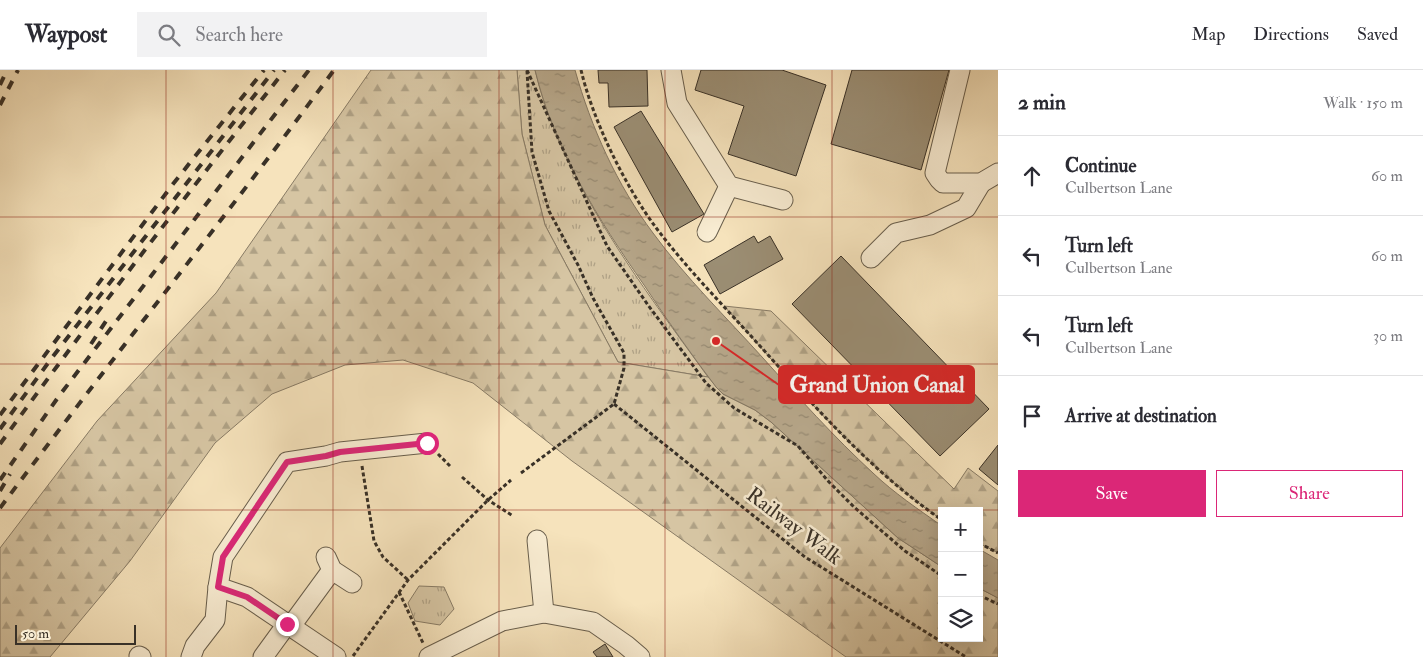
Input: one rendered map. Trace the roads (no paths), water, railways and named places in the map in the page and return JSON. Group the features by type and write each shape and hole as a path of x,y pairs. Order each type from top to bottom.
{"street":[{"path":"670,70 677,103 729,186 783,200"},
{"path":"960,70 935,173 943,183 981,183"},
{"path":"871,258 896,233 930,225 966,208 981,183 998,173"},
{"path":"708,232 729,186"},
{"path":"191,657 195,646 215,620 223,557 287,462 340,452 427,443"},
{"path":"537,540 544,613"},
{"path":"263,657 289,625 329,563 352,583"},
{"path":"218,587 247,597 336,657"},
{"path":"429,657 502,621 544,613 593,622 640,657"}],"water":[{"path":"535,70 575,70 589,113 606,155 640,215 653,233 706,297 844,445 889,487 938,523 938,564 898,538 771,422 755,410 723,394 716,387 661,311 594,209 566,155 543,99"},
{"path":"983,551 998,560 998,598 983,590"}],"railway":[{"path":"0,85 7,70"},
{"path":"0,105 18,70"},
{"path":"0,415 173,184 264,70"},
{"path":"0,429 51,359 274,70"},
{"path":"0,444 212,162 285,70"},
{"path":"0,480 59,396 309,70"},
{"path":"0,508 334,70"},
{"path":"91,344 110,315"},
{"path":"0,491 10,474"}],"place":[{"name":"Grand Union Canal","path":"716,341"}]}
